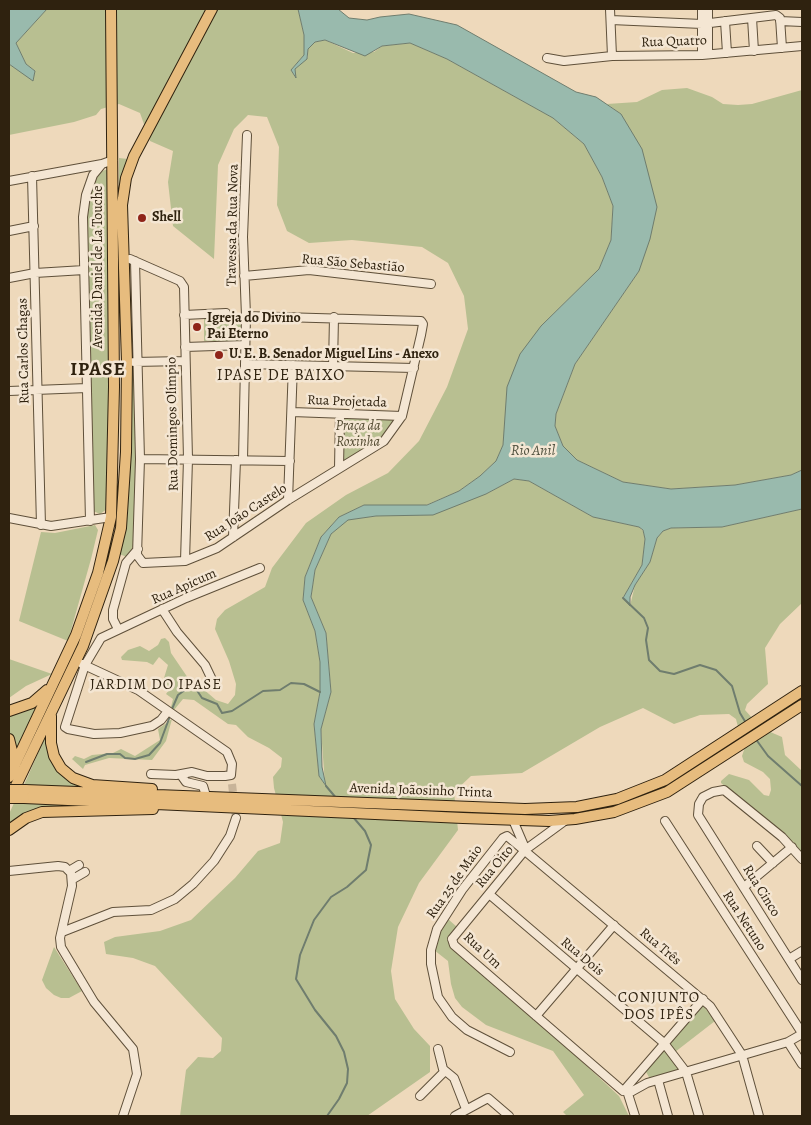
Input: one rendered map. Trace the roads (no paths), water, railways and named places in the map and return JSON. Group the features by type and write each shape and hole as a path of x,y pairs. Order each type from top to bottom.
{"main road":[{"name":"Avenida Daniel de La Touche","path":"9,777 76,635 106,542 111,517 114,387 111,9"},
{"name":"Avenida Daniel de La Touche","path":"9,799 51,713 80,663 113,560 121,528 124,503 126,412 132,362 126,321 123,193 134,156 212,9"},
{"path":"112,294 122,296 126,321"},
{"path":"114,387 118,410 126,412"},
{"path":"9,711 32,704 55,682"},
{"name":"Avenida Joãosinho Trinta","path":"193,801 206,796 553,809 617,799 665,780 802,691"},
{"name":"Avenida Joãosinho Trinta","path":"9,790 25,794 193,801 268,809 513,820 566,820 614,812 645,802 684,782 801,706"},
{"path":"51,713 50,734 54,756 61,768 73,778 92,785 136,787 193,801"},
{"path":"9,740 12,751 9,772"},
{"name":"Avenida Joãosinho Trinta","path":"9,799 25,794"},
{"path":"9,830 34,814 55,810 148,810 193,801"}],"street":[{"path":"610,9 612,56"},
{"path":"702,9 705,24"},
{"path":"705,54 705,24 708,9"},
{"path":"611,20 705,24 776,15 780,21 782,48"},
{"path":"752,18 754,51"},
{"path":"725,21 727,53"},
{"path":"780,21 802,22"},
{"name":"Rua Quatro","path":"547,58 564,61 612,56 727,53 802,46"},
{"name":"Travessa da Rua Nova","path":"233,537 240,460 245,364 246,316 244,276 247,135"},
{"path":"9,181 102,164 113,160"},
{"path":"90,521 84,206 90,181 102,164"},
{"name":"Rua Carlos Chagas","path":"32,176 41,525"},
{"path":"9,231 34,226"},
{"path":"118,629 113,619 113,610 126,563 138,549 140,459 132,362 135,261 124,257"},
{"name":"Rua Domingos Olímpio","path":"135,261 180,281 184,287 188,459 185,561"},
{"path":"9,278 35,272 84,270"},
{"name":"Rua São Sebastião","path":"244,276 309,270 431,284"},
{"path":"184,315 226,313"},
{"path":"246,316 334,317 333,366"},
{"name":"Rua João Castelo","path":"138,549 138,559 143,563 185,561 209,552 288,500 384,441 402,416 423,324 419,320 334,317"},
{"path":"185,347 245,345"},
{"path":"132,362 185,361"},
{"path":"245,364 414,368"},
{"path":"288,500 293,365"},
{"path":"9,390 88,388"},
{"name":"Rua Projetada","path":"292,412 402,416"},
{"path":"339,468 340,414"},
{"path":"140,459 290,461"},
{"path":"9,518 41,525 58,526 111,517"},
{"name":"Rua Apicum","path":"171,713 152,726 120,733 94,734 65,727 80,663 98,641 118,629 260,568"},
{"path":"162,610 177,632 199,658 215,686"},
{"path":"80,663 138,690 227,752 231,760 232,784"},
{"path":"151,774 181,775 192,772 217,777 231,775"},
{"path":"181,775 186,782 203,786 206,796"},
{"name":"Rua Cinco","path":"792,847 724,790 719,790 703,798 698,808 698,815 802,980"},
{"path":"62,932 112,912 151,910 175,899 193,884 214,861 230,836 236,818"},
{"name":"Rua Três","path":"513,820 526,850 703,998 714,1011 742,1055 759,1116"},
{"name":"Rua Oito","path":"452,938 526,850 566,820"},
{"name":"Rua Netuno","path":"665,821 802,1034"},
{"name":"Rua 25 de Maio","path":"510,1052 461,1026 443,1007 432,976 431,950 437,929 462,890 503,838 510,838 526,850"},
{"path":"757,846 773,863"},
{"path":"744,887 792,847 802,859"},
{"path":"69,871 79,865"},
{"path":"9,871 58,866 69,871 72,879 61,947 89,994 133,1049 137,1074 123,1116"},
{"path":"72,879 85,872"},
{"name":"Rua Dois","path":"489,894 664,1043 686,1072 699,1116"},
{"path":"537,1015 614,925"},
{"name":"Rua Um","path":"452,938 537,1015 627,1090"},
{"path":"789,959 802,951"},
{"path":"627,1090 703,998"},
{"path":"627,1090 638,1082 647,1083 686,1072 788,1042 802,1034"},
{"path":"788,1042 802,1064"},
{"path":"438,1049 445,1071 454,1078 466,1110"},
{"path":"420,1096 445,1071"},
{"path":"658,1080 668,1116"},
{"path":"627,1090 635,1116"},
{"path":"455,1116 488,1098 509,1116"}],"water":[{"path":"9,9 47,9 16,43 26,64 35,71 33,81 9,64"},
{"name":"Rio Anil","path":"298,9 338,9 349,18 367,20 409,14 457,25 576,92 596,97 621,114 642,149 657,207 650,239 639,271 575,364 556,414 555,426 563,446 577,460 623,482 671,489 735,485 791,475 802,470 802,509 722,527 671,528 663,531 657,538 650,562 635,585 630,597 630,606 623,598 642,565 645,539 643,530 639,527 593,517 529,481 514,479 486,494 433,515 376,516 348,520 331,534 315,570 311,597 326,633 331,692 321,729 322,767 326,786 319,776 314,724 320,692 320,662 315,631 303,600 305,577 321,537 339,517 364,505 427,505 459,491 480,476 496,461 503,445 507,387 520,354 541,326 599,269 611,240 613,206 602,177 584,144 553,118 447,59 410,43 382,46 365,56 325,40 315,42 308,49 307,59 295,69 296,78 291,70 304,55 304,35"}],"waterway":[{"path":"623,598 644,618 648,628 646,640 649,660 660,671 674,674 700,665 716,670 732,686 740,713 746,723"},
{"path":"172,709 178,695 189,687 194,686 202,698 217,704 222,713 232,711 263,691 280,690 291,683 304,684 320,692"},
{"path":"86,762 107,754 120,754 125,758 135,759 149,755 160,743 170,716"},
{"path":"755,738 768,756 802,786"},
{"path":"326,786 337,799"},
{"path":"327,1116 347,1083 348,1069 344,1052 336,1036 315,1010 296,979 300,955 314,920 331,897 347,887 366,870 371,845 365,831 353,817"}],"tunnel":[{"path":"232,784 236,818"}],"place":[{"name":"Shell","path":"142,218"},
{"name":"Igreja do Divino Pai Eterno","path":"197,327"},
{"name":"U. E. B. Senador Miguel Lins - Anexo","path":"219,355"}],"district":[{"name":"IPASE","path":"98,370"},
{"name":"IPASE DE BAIXO","path":"281,376"},
{"name":"JARDIM DO IPASE","path":"156,685"},
{"name":"CONJUNTO DOS IPÊS","path":"659,1006"}],"park label":[{"name":"Praça da Roxinha","path":"358,436"}]}
